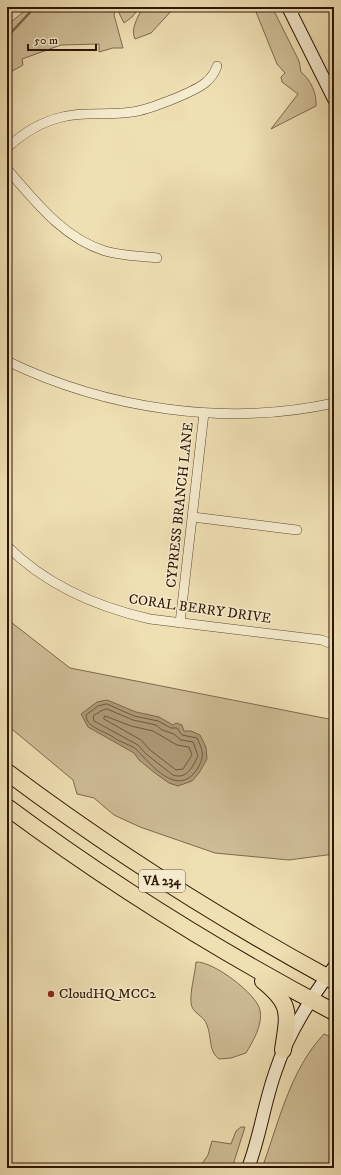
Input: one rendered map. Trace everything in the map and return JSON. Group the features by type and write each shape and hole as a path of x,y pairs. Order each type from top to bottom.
{"highway":[{"name":"VA 234","path":"7,772 106,844 169,886 227,922 331,975"},
{"name":"VA 234","path":"7,807 121,887 233,956 334,1012"},
{"path":"233,956 272,988 285,1003 288,1016 283,1050"}],"street":[{"path":"293,9 334,99"},
{"path":"7,148 33,128 63,116 84,113 132,112 146,109 199,86 210,78 217,66"},
{"path":"7,169 60,227 72,236 104,250 122,255 157,258"},
{"path":"7,361 49,379 109,397 146,405 204,413 288,411 334,403"},
{"name":"CYPRESS BRANCH LANE","path":"180,623 204,413"},
{"path":"193,517 297,530"},
{"name":"CORAL BERRY DRIVE","path":"7,546 30,566 50,580 89,601 126,614 180,623 322,640 334,644"},
{"path":"248,1168 274,1074 283,1050 311,1000 331,975"}],"shaded area":[{"path":"30,7 116,7 114,15 123,48 113,48 99,52 99,44 61,45 22,59 23,65 7,74 7,25"},
{"path":"119,7 140,7 132,17 124,23 117,9"},
{"path":"143,7 175,7 151,33 135,39 133,31 134,27"},
{"path":"254,7 272,7 299,61 301,72 310,83 316,101 316,106 271,129 298,94 282,82 281,77 285,73 277,64"},
{"path":"7,619 70,668 334,720 334,854 289,860 215,853 140,827 114,815 94,798 77,794 73,780 7,725"},
{"path":"196,962 204,963 223,973 243,988 257,1003 261,1016 259,1027 246,1053 231,1058 219,1059 213,1052 205,1022 194,1010 191,1003 191,993"},
{"path":"324,1034 334,1038 334,1168 262,1168 294,1080 312,1048"},
{"path":"241,1127 245,1127 232,1168 199,1168 208,1155 212,1141 231,1144 236,1131"}],"water":[{"path":"107,700 136,712 159,717 173,725 176,723 182,725 184,731 191,731 200,735 206,747 207,759 199,773 192,781 178,786 169,783 139,760 134,753 88,727 81,714 97,702"}],"waterway":[{"path":"7,37 35,7"}],"place":[{"name":"CloudHQ MCC2","path":"51,994"}]}
